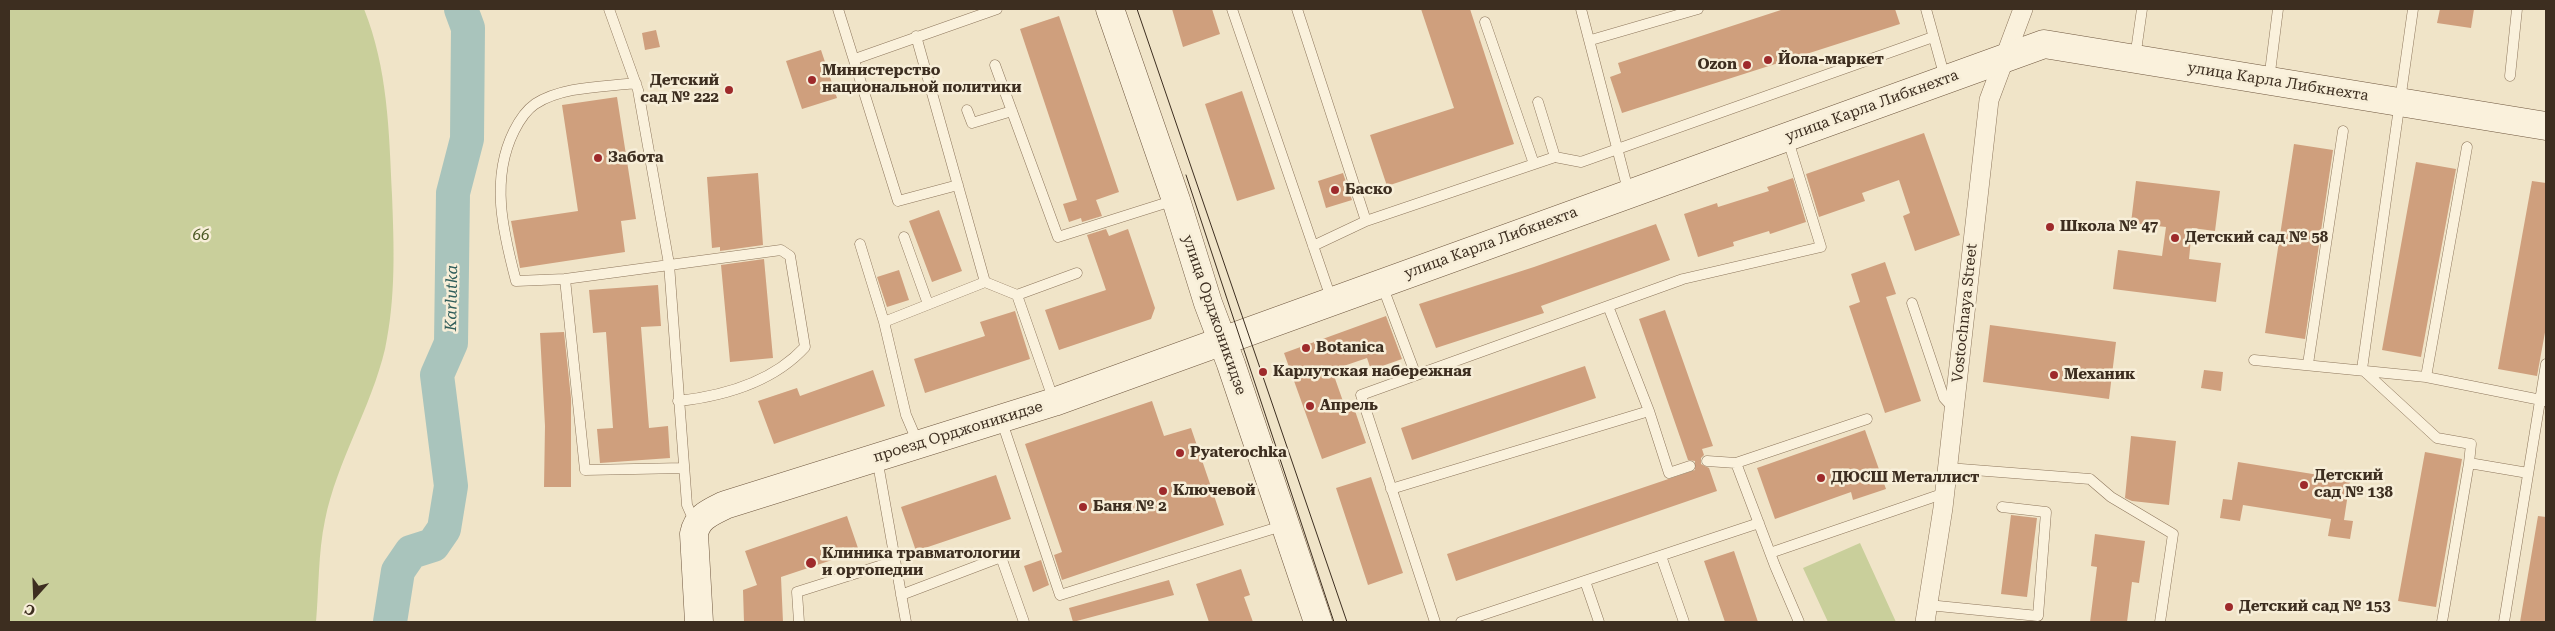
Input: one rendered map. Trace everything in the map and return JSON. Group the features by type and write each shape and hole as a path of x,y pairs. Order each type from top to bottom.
{"main road":[{"name":"улица Орджоникидзе","path":"1110,9 1176,200 1221,341 1231,364 1318,622"},
{"name":"улица Карла Либкнехта","path":"1221,341 2044,44 2546,126"},
{"name":"проезд Орджоникидзе","path":"696,524 708,514 725,505 1054,402 1221,341"},
{"path":"696,524 694,534 699,622"}],"street":[{"name":"Vostochnaya Street","path":"1927,614 1945,493 1989,100 2023,9"}],"lane":[{"path":"609,9 636,83 669,264 684,468 688,504 696,524"},
{"path":"838,9 898,201 958,185"},
{"path":"855,59 997,9"},
{"path":"1232,9 1332,301"},
{"path":"1297,9 1366,221"},
{"path":"1581,9 1591,40 1629,194"},
{"path":"1591,40 1698,9"},
{"path":"1926,9 1946,80"},
{"path":"2135,59 2142,9"},
{"path":"2269,80 2278,9"},
{"path":"2362,369 2413,9"},
{"path":"2510,76 2517,9"},
{"path":"1484,22 1534,164"},
{"path":"916,36 984,282"},
{"path":"1313,246 1366,221 1534,164 1555,157 1580,162 1933,37"},
{"path":"995,65 1058,237 1176,200"},
{"path":"636,83 564,92 535,104 521,117 508,143 499,188 507,248 516,281 566,279 781,250 790,256 805,347 793,360 751,385 701,398 678,401"},
{"path":"1538,102 1555,157"},
{"path":"967,110 972,123 1012,111"},
{"path":"2308,364 2343,131"},
{"path":"1435,622 1361,395 1416,373 1683,279 1821,248 1786,137"},
{"path":"2426,377 2467,148"},
{"path":"904,237 928,304"},
{"path":"860,244 884,322 906,415 918,444"},
{"path":"884,322 984,282 1017,295 1077,273"},
{"path":"566,279 585,470 684,468"},
{"path":"1381,283 1416,373"},
{"path":"1017,295 1054,402"},
{"path":"1912,303 1944,398 1954,410"},
{"path":"1608,306 1649,411 1669,474 1690,466"},
{"path":"2254,360 2362,369 2426,377 2543,400"},
{"path":"2504,622 2528,473 2543,400 2546,364"},
{"path":"2362,369 2437,438 2471,444 2442,622"},
{"path":"1391,489 1649,411"},
{"path":"1001,418 1060,595 1286,525"},
{"path":"1706,461 1736,462 1866,420"},
{"path":"877,457 906,622"},
{"path":"1736,462 1770,552 1800,622"},
{"path":"2468,463 2528,473"},
{"path":"1948,468 2090,480 2111,497 2173,534 2160,622"},
{"path":"1770,552 1945,493"},
{"path":"1927,614 2038,616 2046,512 2002,507"},
{"path":"1461,622 1759,523"},
{"path":"1661,556 1684,622"},
{"path":"901,595 1002,557 1024,622"},
{"path":"799,622 798,592 895,561"},
{"path":"1585,581 1599,622"}],"green space":[{"name":"66","path":"9,9 364,9 378,54 386,100 393,214 393,291 389,330 379,371 330,498 320,558 316,622 9,622"},
{"path":"1860,543 1896,622 1828,622 1803,568"}],"building":[{"path":"1172,9 1212,9 1220,34 1183,47"},
{"path":"1421,9 1470,9 1514,144 1387,186 1370,135 1454,108"},
{"path":"1784,9 1895,9 1900,24 1622,113 1610,77 1621,73 1618,63"},
{"path":"2440,9 2474,9 2471,28 2437,23"},
{"path":"1059,16 1119,192 1096,200 1102,216 1082,222 1081,218 1069,222 1063,204 1077,200 1020,29"},
{"path":"656,30 660,47 645,50 642,33"},
{"name":"Министерство национальной политики","path":"821,50 837,98 802,109 786,61"},
{"path":"1242,91 1275,189 1237,201 1205,104"},
{"name":"Забота","path":"617,97 636,219 621,221 625,252 520,268 511,221 578,211 562,105"},
{"path":"1924,133 1960,235 1915,251 1903,216 1910,213 1899,180 1862,193 1865,201 1819,217 1806,174"},
{"path":"2294,144 2333,150 2305,339 2265,333"},
{"path":"2416,162 2456,169 2421,357 2382,350"},
{"path":"758,173 763,245 720,251 720,247 712,248 707,177"},
{"name":"Баско","path":"1343,173 1352,200 1326,208 1318,181"},
{"path":"1793,178 1806,222 1770,234 1769,231 1733,242 1734,246 1698,257 1684,214 1717,203 1718,207 1769,191 1767,187"},
{"path":"2136,181 2220,191 2215,231 2192,228 2189,259 2221,263 2216,302 2113,289 2118,250 2162,256 2166,227 2131,223"},
{"path":"2532,181 2546,183 2546,327 2537,376 2498,369"},
{"path":"939,210 962,271 932,282 909,221"},
{"path":"1656,224 1670,260 1541,306 1544,313 1436,348 1419,304 1534,267"},
{"path":"1106,229 1109,236 1128,229 1155,308 1151,319 1059,350 1045,310 1106,290 1087,235"},
{"path":"764,259 773,358 730,362 721,265"},
{"path":"1885,262 1896,294 1886,297 1921,401 1885,413 1849,306 1860,302 1851,274"},
{"path":"899,270 909,300 887,307 877,277"},
{"path":"658,285 661,326 641,327 649,428 668,426 670,458 600,463 597,429 613,428 606,332 593,333 589,290"},
{"path":"1665,310 1713,446 1702,449 1704,455 1701,458 1701,464 1709,468 1717,491 1456,581 1447,554 1695,470 1695,461 1688,460 1639,319"},
{"path":"1015,311 1030,359 925,393 914,359 985,336 980,322"},
{"path":"1386,316 1402,359 1371,370 1367,358 1332,370 1345,407 1353,405 1366,443 1322,459 1284,353"},
{"path":"1990,325 2116,342 2109,399 1983,382"},
{"path":"564,332 571,398 571,487 544,487 545,426 540,333"},
{"path":"1585,366 1596,398 1412,460 1401,428"},
{"path":"873,370 885,406 774,444 758,401 797,388 800,396"},
{"path":"2204,370 2223,372 2221,391 2201,388"},
{"path":"1152,401 1164,436 1191,428 1224,525 1062,580 1054,555 1062,552 1025,444"},
{"name":"ДЮСШ Металлист","path":"1865,430 1886,489 1853,500 1851,492 1775,519 1757,468"},
{"path":"2131,436 2176,441 2169,505 2132,501 2125,498"},
{"path":"2425,452 2462,459 2436,607 2398,601"},
{"path":"2238,462 2350,480 2344,520 2353,521 2350,539 2328,536 2331,519 2243,505 2240,521 2220,518 2223,499 2232,500"},
{"path":"996,475 1011,519 916,551 901,507"},
{"path":"1371,477 1403,573 1368,585 1336,488"},
{"path":"2011,515 2037,518 2027,597 2001,594"},
{"path":"847,516 859,551 781,577 783,622 744,622 743,590 757,585 745,551"},
{"path":"2538,516 2546,517 2546,622 2520,622"},
{"path":"2095,534 2145,541 2139,583 2132,582 2127,622 2090,622 2097,567 2091,566"},
{"path":"1734,551 1758,622 1725,622 1704,561"},
{"path":"1041,560 1049,585 1033,592 1024,566"},
{"path":"1241,569 1250,595 1244,597 1253,622 1209,622 1196,584"},
{"path":"1169,580 1174,595 1073,622 1069,608"}],"waterway":[{"name":"Karlutka","path":"390,622 398,571 411,552 433,545 444,529 451,486 437,375 451,343 453,193 467,139 468,28 461,9"}],"tram line":[{"path":"1137,9 1347,622"},
{"path":"1186,175 1334,622"}],"place":[{"name":"Йола-маркет","path":"1768,60"},
{"name":"Ozon","path":"1747,65"},
{"name":"Министерство национальной политики","path":"812,80"},
{"name":"Детский сад № 222","path":"729,90"},
{"name":"Забота","path":"598,158"},
{"name":"Баско","path":"1335,190"},
{"name":"Школа № 47","path":"2050,227"},
{"name":"Детский сад № 58","path":"2175,238"},
{"name":"Botanica","path":"1306,348"},
{"name":"Карлутская набережная","path":"1263,372"},
{"name":"Механик","path":"2054,375"},
{"name":"Апрель","path":"1310,406"},
{"name":"Pyaterochka","path":"1180,453"},
{"name":"ДЮСШ Металлист","path":"1821,478"},
{"name":"Детский сад № 138","path":"2304,485"},
{"name":"Ключевой","path":"1163,491"},
{"name":"Баня № 2","path":"1083,507"},
{"name":"Клиника травматологии и ортопедии","path":"811,563"},
{"name":"Детский сад № 153","path":"2229,607"}]}
